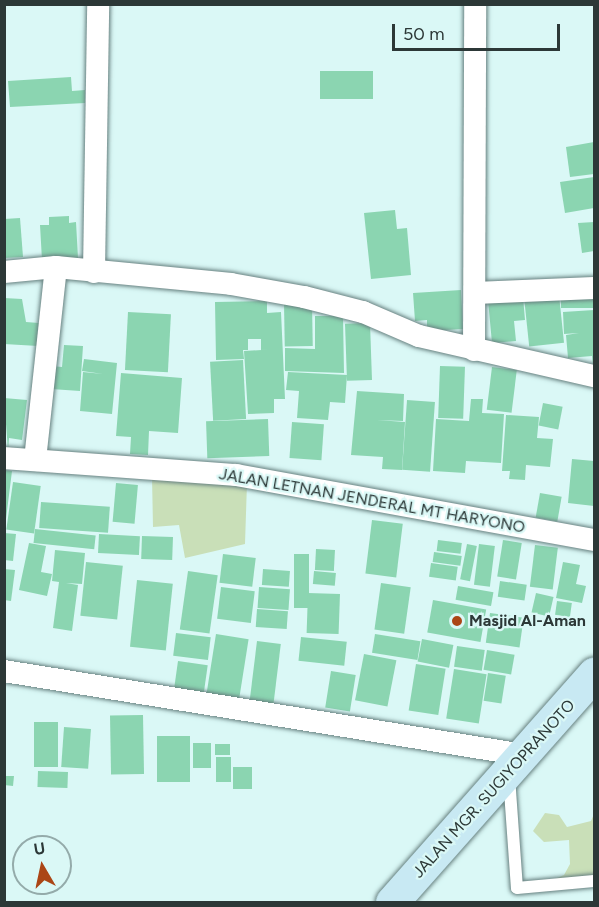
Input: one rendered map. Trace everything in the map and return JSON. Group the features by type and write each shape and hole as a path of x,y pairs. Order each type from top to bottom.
{"main road":[{"name":"JALAN MGR. SUGIYOPRANOTO","path":"392,903 594,674"}],"street":[{"path":"94,272 98,4"},
{"path":"474,350 475,4"},
{"path":"35,460 56,267"},
{"path":"4,272 56,267 231,284 304,297 474,350 594,376"},
{"path":"475,293 594,288"},
{"name":"JALAN LETNAN JENDERAL MT HARYONO","path":"4,458 236,475 594,540"},
{"path":"4,671 517,764"}],"lane":[{"path":"517,764 517,888 594,881"}],"green space":[{"path":"152,477 247,483 245,544 185,558 179,525 153,527"},
{"path":"545,813 559,815 567,827 591,821 594,814 594,881 532,889 564,875 570,864 569,840 544,842 533,831"}],"building":[{"path":"320,71 373,71 373,99 320,99"},
{"path":"71,77 72,91 85,90 85,103 10,107 8,81"},
{"path":"594,142 594,174 570,177 566,147"},
{"path":"594,177 594,208 565,213 560,182"},
{"path":"395,210 397,229 407,228 411,275 371,279 364,213"},
{"path":"69,216 69,223 76,222 78,258 42,260 40,225 49,225 49,217"},
{"path":"20,218 23,257 4,258 4,219"},
{"path":"594,222 594,251 582,253 578,223"},
{"path":"461,290 463,329 427,331 427,320 415,321 413,293"},
{"path":"561,291 594,291 594,308 561,308"},
{"path":"559,295 564,343 529,346 524,299"},
{"path":"523,297 525,320 514,321 516,341 492,343 488,300"},
{"path":"4,298 22,299 26,322 39,323 38,346 4,344"},
{"path":"267,301 267,313 281,312 285,399 274,399 274,413 248,414 244,351 261,350 261,339 248,339 248,350 243,350 244,359 216,360 215,302"},
{"path":"284,303 312,303 313,346 285,346"},
{"path":"594,310 593,367 592,356 568,358 566,335 579,333 564,334 563,312"},
{"path":"128,312 171,314 168,372 125,370"},
{"path":"315,316 343,316 344,373 285,371 285,348 315,349"},
{"path":"370,323 372,380 347,381 345,324"},
{"path":"64,345 83,346 80,391 51,389 52,366 62,367"},
{"path":"84,359 117,363 112,414 80,411 83,372 103,374 82,371"},
{"path":"243,360 246,419 213,421 210,362"},
{"path":"440,366 465,367 463,419 438,418"},
{"path":"492,367 517,370 512,413 487,410"},
{"path":"288,372 347,375 345,403 330,402 328,420 297,418 299,391 286,390"},
{"path":"121,373 182,378 178,433 149,431 148,455 130,454 131,437 116,436"},
{"path":"357,391 404,394 403,421 377,420 405,422 402,470 382,469 383,457 351,455"},
{"path":"4,398 27,400 22,440 9,438 8,450"},
{"path":"471,399 483,399 482,413 504,414 501,463 466,461 465,473 433,471 436,419 469,421"},
{"path":"407,400 435,402 430,472 402,470"},
{"path":"543,403 563,407 558,429 539,426"},
{"path":"506,415 539,417 537,438 553,439 550,467 526,465 525,480 509,479 510,471 502,471"},
{"path":"268,419 269,456 207,458 206,421"},
{"path":"292,422 324,424 321,460 289,458"},
{"path":"572,459 594,461 594,506 568,503"},
{"path":"5,470 12,471 6,519 5,519"},
{"path":"13,482 41,486 34,533 6,530"},
{"path":"116,483 138,485 135,524 113,522"},
{"path":"540,493 562,497 557,521 536,518"},
{"path":"41,502 110,507 108,533 39,528"},
{"path":"372,520 403,524 396,577 365,574"},
{"path":"35,529 96,535 94,549 34,543"},
{"path":"4,533 16,534 13,561 4,560"},
{"path":"99,534 140,536 139,555 98,553"},
{"path":"142,536 173,537 172,560 141,559"},
{"path":"438,540 462,543 460,554 437,551"},
{"path":"503,540 522,543 516,580 497,577"},
{"path":"29,543 46,546 41,572 52,574 47,596 19,590"},
{"path":"467,544 477,546 470,581 460,579"},
{"path":"479,544 495,546 490,587 474,585"},
{"path":"535,545 558,548 553,589 530,587"},
{"path":"316,549 335,550 334,571 315,570"},
{"path":"55,550 85,553 82,584 66,583 78,585 72,631 53,628 59,582 52,581"},
{"path":"434,552 462,556 460,566 433,562"},
{"path":"223,554 256,558 252,587 219,583"},
{"path":"294,554 309,554 309,608 294,608"},
{"path":"86,562 123,566 117,620 80,616"},
{"path":"563,562 580,565 576,584 586,586 582,603 556,598"},
{"path":"431,563 458,567 456,581 429,577"},
{"path":"4,569 15,570 11,601 4,600"},
{"path":"263,569 290,571 289,587 262,585"},
{"path":"188,571 218,575 209,634 180,629"},
{"path":"314,571 336,573 335,586 313,584"},
{"path":"137,580 173,584 166,650 130,647"},
{"path":"500,581 527,585 525,601 498,597"},
{"path":"381,583 411,587 404,634 374,630"},
{"path":"458,586 493,592 491,606 456,600"},
{"path":"221,587 255,591 251,623 217,619"},
{"path":"259,587 290,589 288,610 258,608"},
{"path":"308,593 340,594 339,634 307,633"},
{"path":"536,593 554,597 549,617 532,612"},
{"name":"Masjid Al-Aman","path":"433,600 486,609 480,642 427,632"},
{"path":"557,601 572,603 570,617 555,615"},
{"path":"257,609 288,611 287,629 256,627"},
{"path":"490,613 524,618 519,647 486,643"},
{"path":"176,633 211,637 208,660 173,656"},
{"path":"216,634 249,639 239,698 207,693"},
{"path":"375,634 420,641 417,660 372,653"},
{"path":"301,637 347,642 344,666 298,661"},
{"path":"422,639 453,645 449,668 418,662"},
{"path":"257,641 281,644 274,703 250,701"},
{"path":"457,646 485,650 482,671 454,667"},
{"path":"487,650 515,655 511,675 484,670"},
{"path":"364,654 396,660 387,706 355,700"},
{"path":"178,661 208,665 203,697 174,693"},
{"path":"416,664 446,669 438,715 409,710"},
{"path":"454,669 487,674 479,724 446,718"},
{"path":"331,671 356,675 350,711 325,708"},
{"path":"488,673 506,676 501,703 484,701"},
{"path":"143,715 144,774 111,775 110,716"},
{"path":"34,722 58,722 58,767 34,767"},
{"path":"64,727 91,729 88,769 61,767"},
{"path":"157,736 190,736 190,782 157,782"},
{"path":"193,743 211,743 211,768 193,768"},
{"path":"215,744 230,744 230,755 215,755"},
{"path":"216,757 231,757 231,782 216,782"},
{"path":"233,767 252,767 252,789 233,789"},
{"path":"38,771 68,772 67,788 37,787"},
{"path":"4,776 14,776 13,786 4,785"}],"place":[{"name":"Masjid Al-Aman","path":"457,621"}]}
